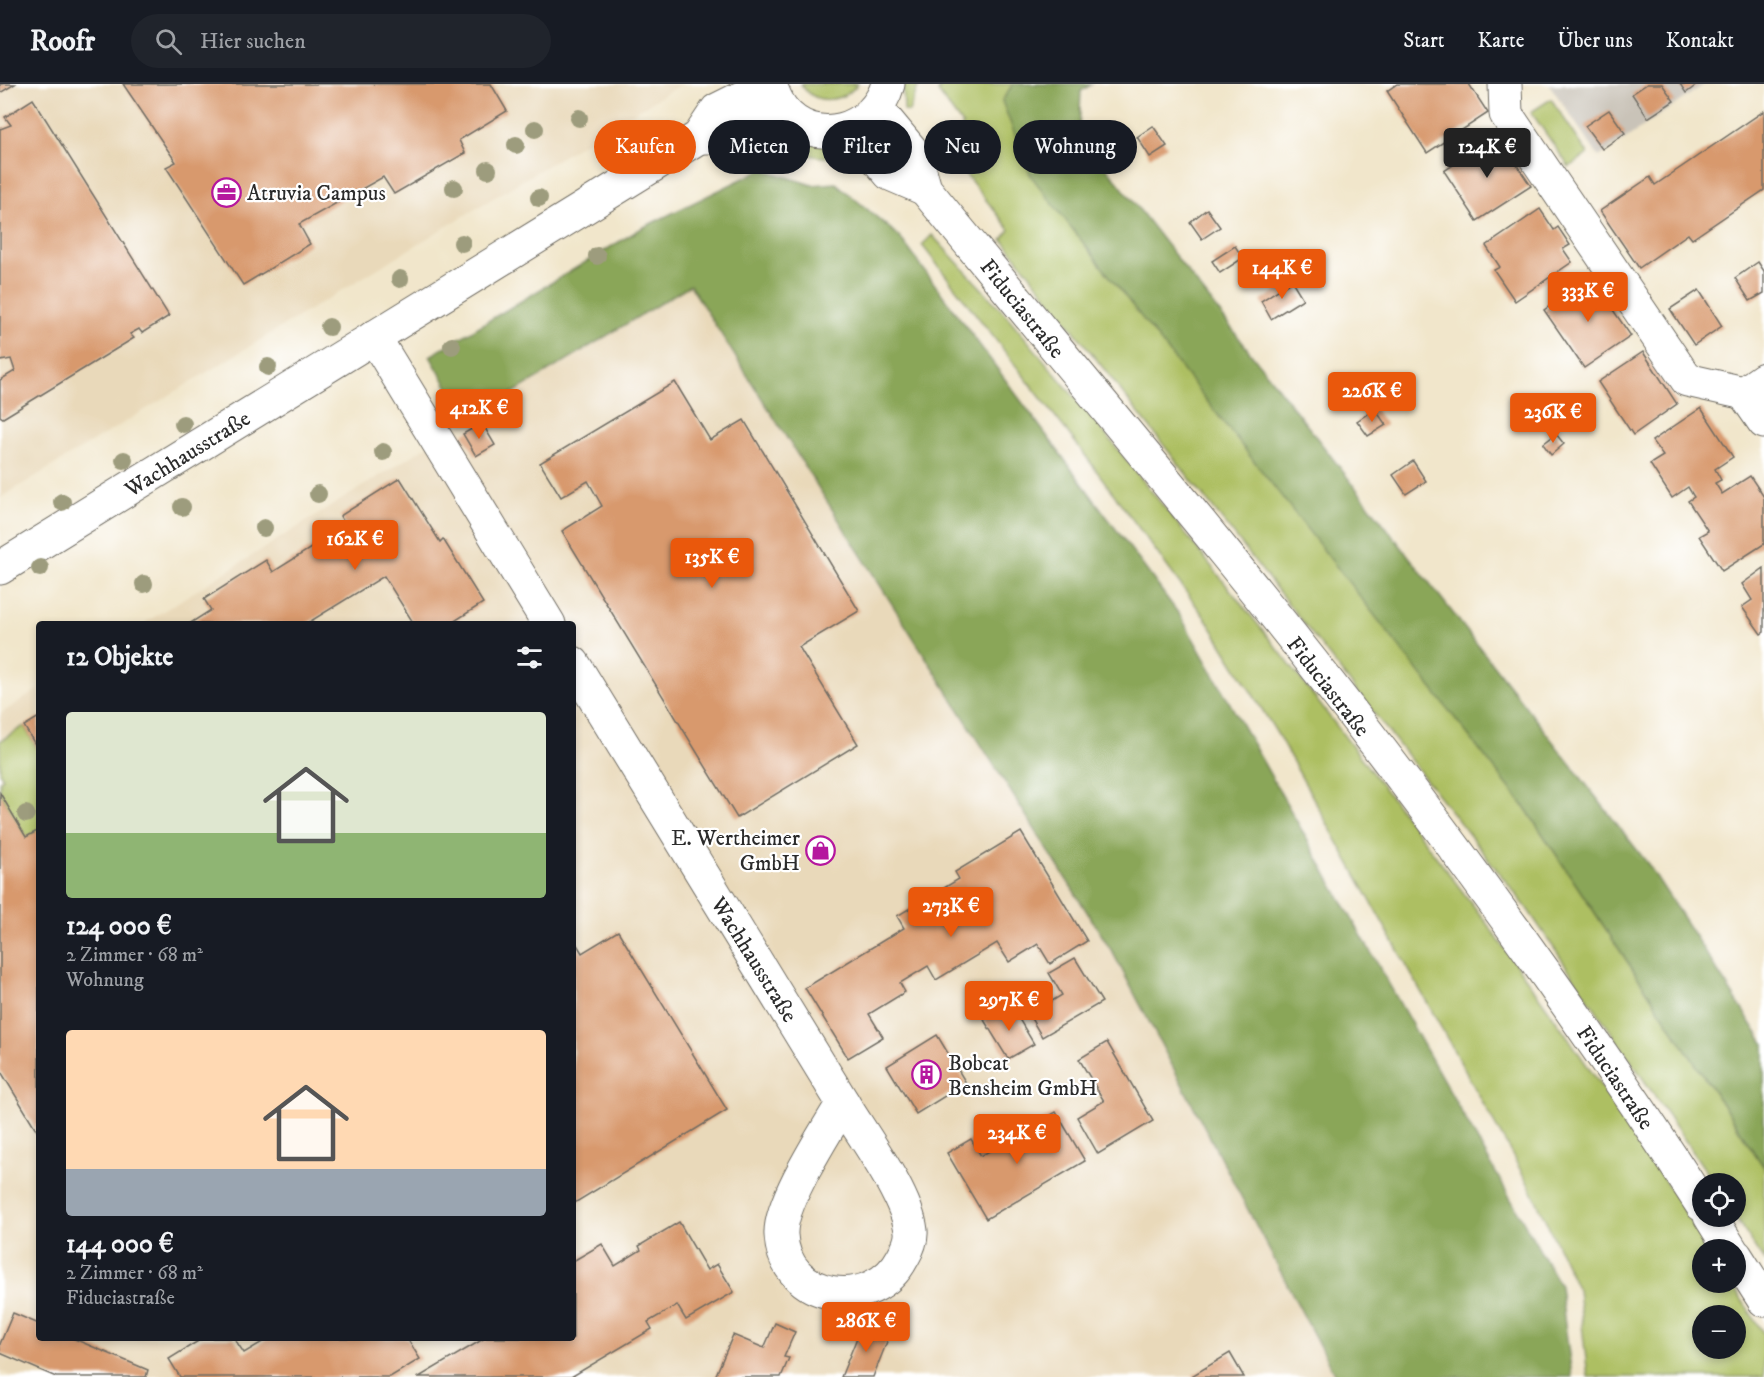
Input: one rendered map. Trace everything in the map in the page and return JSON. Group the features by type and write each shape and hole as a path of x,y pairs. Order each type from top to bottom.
{"street":[{"path":"1505,84 1506,114 1687,380 1754,386 1764,422"},
{"path":"774,93 797,123 822,131"},
{"name":"Wachhausstraße","path":"1,563 699,137 732,137 774,93"},
{"name":"Fiduciastraße","path":"866,120 883,96 916,156 925,189 1260,599 1398,773 1531,951 1692,1190"},
{"name":"Fiduciastraße","path":"890,174 925,189"},
{"path":"374,337 547,621"},
{"name":"Wachhausstraße","path":"576,668 843,1103 901,1198 912,1234 907,1251 898,1267 878,1286 858,1293 839,1294 815,1288 798,1274 786,1256 781,1233 790,1198 843,1103"},
{"path":"1746,1272 1764,1300"}],"shaded area":[{"name":"Atruvia Campus","path":"0,84 681,84 622,120 594,120 594,137 0,498"},
{"path":"1549,84 1705,84 1599,157"},
{"path":"690,285 1113,953 1336,1377 13,1377 0,1371 0,714 36,691 36,1341 576,1341 576,621 148,621 467,421"}],"green space":[{"path":"801,84 858,84 845,95 821,99 807,91"},
{"path":"903,84 919,84 909,112 904,111"},
{"path":"942,84 1013,84 1002,101 1016,120 1013,120 1013,174 1056,174 1526,809 1764,1167 1764,1261 1742,1227 1746,1227 1746,1173 1707,1173 1526,907 1002,239 1010,230 965,174 1001,174 1001,120 959,120 938,92"},
{"path":"1013,84 1092,84 1081,91 1080,120 1013,120 1013,129 1002,101"},
{"path":"1551,99 1588,154 1569,167 1531,112"},
{"path":"810,135 822,138 822,157 810,155"},
{"path":"752,174 778,174 812,185 836,183 899,236 1181,617 1560,1286 1572,1377 1336,1377 1113,953 690,285 467,421 430,356 642,228"},
{"path":"1030,174 1112,174 1648,864 1764,1043 1764,1167 1526,809"},
{"path":"932,235 1007,316 1112,442 1280,652 1485,921 1563,1030 1654,1164 1692,1223 1692,1227 1695,1227 1703,1239 1692,1239 1692,1293 1737,1293 1745,1305 1692,1305 1692,1359 1746,1359 1746,1306 1764,1334 1764,1377 1588,1377 1578,1290 1531,1189 1278,735 1206,619 1079,447 922,245"},
{"path":"24,726 36,746 36,832 26,837 0,793 0,781 3,778 0,773 0,741"}],"building":[{"path":"0,84 15,84 0,93"},
{"path":"123,84 491,84 507,111 459,140 465,153 394,194 383,177 299,224 310,244 243,285 166,167 176,162"},
{"path":"1397,84 1469,84 1488,113 1427,153 1387,91"},
{"path":"1647,84 1662,84 1674,101 1648,118 1632,94"},
{"path":"1680,84 1698,84 1686,93"},
{"path":"33,99 169,316 142,333 139,329 130,334 134,338 3,418 0,416 0,380 15,371 11,359 0,361 0,129 11,125 5,117"},
{"path":"1609,110 1625,133 1602,149 1585,126"},
{"path":"1764,111 1764,190 1692,239 1688,234 1639,268 1600,211 1650,177 1655,185"},
{"path":"1153,126 1167,146 1150,157 1137,137"},
{"path":"1497,136 1531,186 1477,221 1444,171"},
{"path":"1207,209 1220,227 1202,239 1190,222"},
{"path":"1540,209 1554,230 1558,227 1570,245 1563,249 1572,262 1515,301 1494,270 1500,267 1486,246"},
{"path":"1235,246 1243,258 1220,273 1212,261"},
{"path":"1758,262 1764,271 1764,293 1750,301 1735,278"},
{"path":"1591,278 1631,336 1584,368 1544,310"},
{"path":"1292,281 1303,299 1271,319 1261,301"},
{"path":"1699,290 1722,326 1694,345 1670,309"},
{"path":"1643,352 1677,404 1633,435 1598,382"},
{"path":"675,382 710,440 744,420 859,611 799,647 858,744 737,818 562,531 602,506 588,481 561,497 540,463"},
{"path":"1701,408 1733,457 1715,469 1721,480 1715,483 1722,494 1750,476 1764,497 1764,544 1722,571 1699,536 1708,531 1688,501 1694,497 1688,487 1672,498 1650,464 1663,456 1652,441"},
{"path":"1375,409 1386,425 1368,436 1357,421"},
{"path":"482,423 495,445 476,456 463,434"},
{"path":"1556,434 1564,444 1551,455 1543,444"},
{"path":"1413,461 1426,481 1406,494 1393,475"},
{"path":"400,478 440,542 443,539 483,603 455,621 412,621 384,576 311,621 194,621 211,610 204,599 266,560 273,572 346,526 340,516"},
{"path":"1764,568 1764,632 1761,634 1742,607 1752,600 1742,584"},
{"path":"36,719 36,746 24,726"},
{"path":"0,793 26,837 36,832 36,1129 0,1070"},
{"path":"1021,832 1087,941 1050,964 1038,944 1009,962 997,943 936,980 928,966 900,983 905,992 869,1014 883,1037 848,1058 805,988 904,928 897,916 959,879 955,872"},
{"path":"618,931 727,1110 576,1202 576,943 582,953"},
{"path":"1075,958 1102,1002 1042,1037 1029,1015 1062,995 1049,973"},
{"path":"1010,1004 1034,1044 1008,1059 984,1020"},
{"name":"Bobcat Bensheim GmbH","path":"937,1035 966,1083 916,1114 887,1066"},
{"path":"1107,1042 1153,1121 1098,1154 1077,1117 1104,1101 1079,1059"},
{"path":"1056,1112 1085,1161 986,1219 947,1153 971,1139 981,1156"},
{"path":"679,1222 707,1270 717,1264 734,1292 686,1320 677,1305 648,1322 652,1329 571,1377 419,1377 480,1341 576,1341 576,1259 602,1244 615,1266 641,1250 639,1246"},
{"path":"13,1313 36,1323 36,1341 79,1341 148,1370 146,1377 56,1377 0,1353 0,1344"},
{"path":"775,1323 795,1332 784,1357 789,1358 781,1377 715,1377 733,1335 764,1348"},
{"path":"863,1323 890,1334 873,1377 841,1377"},
{"path":"198,1341 236,1341 244,1353 264,1341 409,1341 420,1359 390,1377 180,1377 169,1359"},
{"path":"1230,1353 1244,1377 1190,1377"}],"place":[{"name":"Atruvia Campus","path":"226,192"},
{"name":"E. Wertheimer GmbH","path":"821,850"},
{"name":"Bobcat Bensheim GmbH","path":"927,1075"}]}
